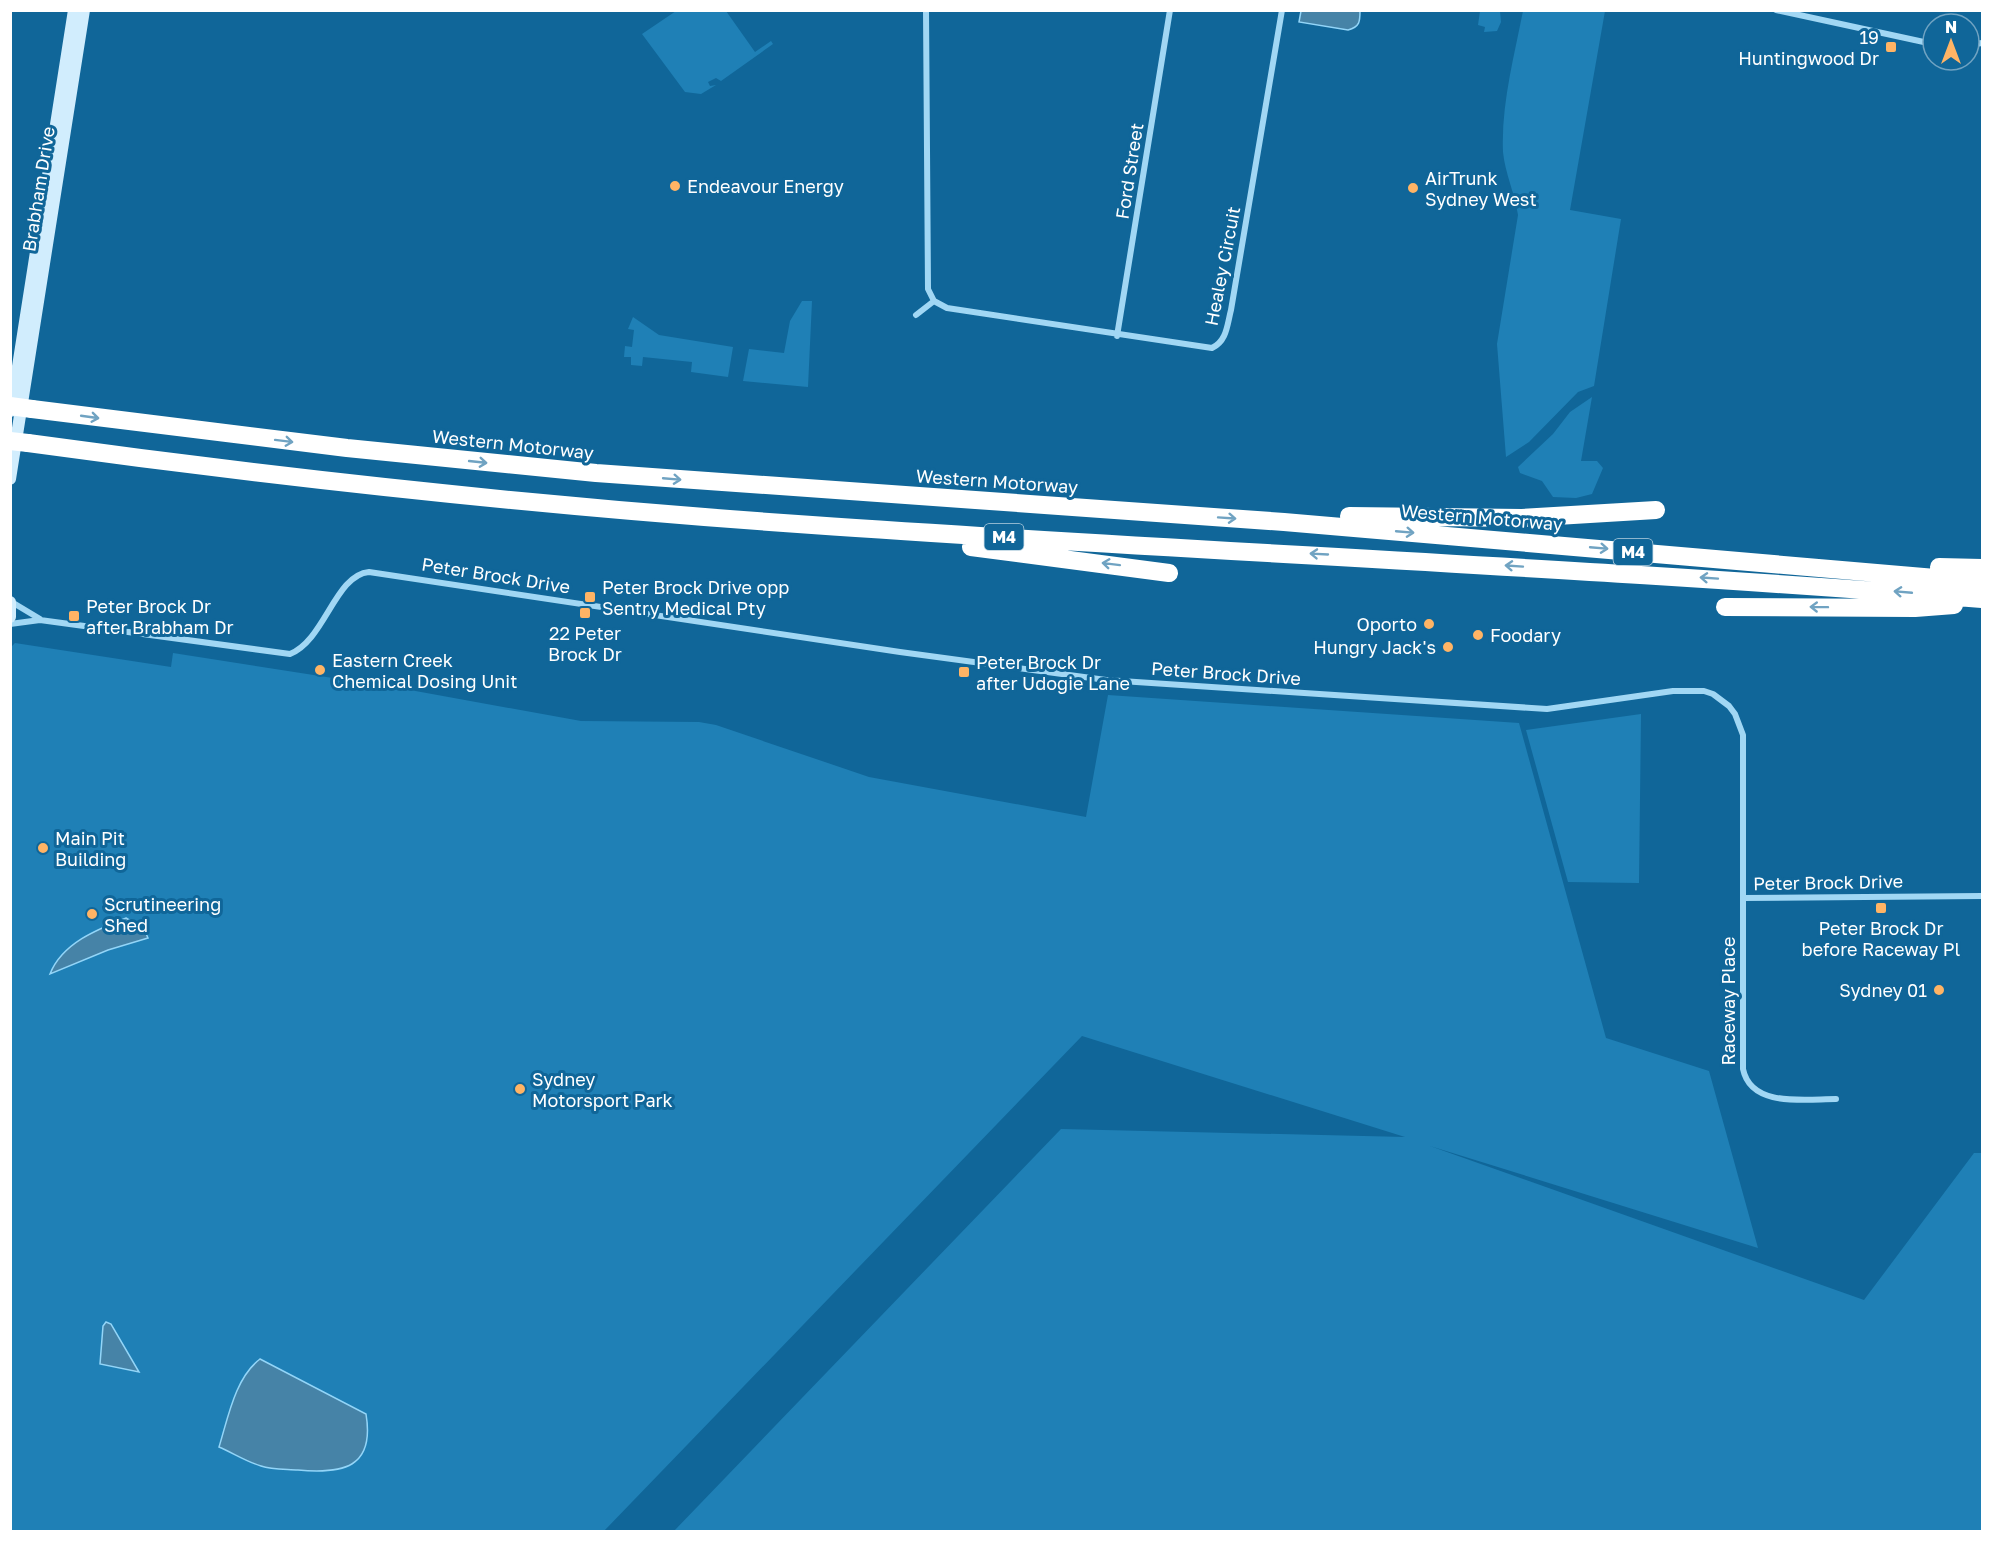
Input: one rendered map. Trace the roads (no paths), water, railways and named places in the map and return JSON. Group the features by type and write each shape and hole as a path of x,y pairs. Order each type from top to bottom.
{"highway":[{"name":"Western Motorway","path":"10,406 336,447 596,473 1284,522 1983,582"},
{"name":"M4","path":"19,442 414,490 809,525 1708,578 1983,599"},
{"path":"1284,522 1292,514 1522,518 1656,510"},
{"path":"809,525 896,540 993,549 1169,573"},
{"path":"1796,567 1862,564 1983,568"},
{"path":"1725,607 1915,608 1983,603"}],"main road":[{"name":"Brabham Drive","path":"10,412 74,10"},
{"name":"Brabham Drive","path":"10,479 84,10"},
{"path":"10,602 10,617"}],"street":[{"path":"916,315 934,301 928,290 926,10"},
{"name":"Ford Street","path":"1117,336 1170,10"},
{"name":"Healey Circuit","path":"934,301 947,308 1117,336 1199,348 1212,348 1219,345 1224,337 1282,10"},
{"path":"1776,10 1921,41"},
{"name":"Peter Brock Drive","path":"10,624 40,620 290,654 298,650 314,634 354,577 369,572 900,652 1106,680 1547,710 1672,691 1704,691 1713,694 1729,706 1735,714 1743,735 1743,898 1983,896"},
{"name":"Peter Brock Drive","path":"10,602 40,620"},
{"name":"Raceway Place","path":"1743,898 1743,1069 1745,1079 1757,1092 1772,1097 1836,1099"}],"place":[{"name":"19 Huntingwood Dr","path":"1891,47"},
{"name":"Endeavour Energy","path":"675,186"},
{"name":"AirTrunk Sydney West","path":"1413,188"},
{"name":"Peter Brock Drive opp Sentry Medical Pty","path":"590,597"},
{"name":"22 Peter Brock Dr","path":"585,613"},
{"name":"Peter Brock Dr after Brabham Dr","path":"74,616"},
{"name":"Oporto","path":"1429,624"},
{"name":"Foodary","path":"1478,635"},
{"name":"Hungry Jack's","path":"1448,647"},
{"name":"Eastern Creek Chemical Dosing Unit","path":"320,670"},
{"name":"Peter Brock Dr after Udogie Lane","path":"964,672"},
{"name":"Main Pit Building","path":"43,848"},
{"name":"Peter Brock Dr before Raceway Pl","path":"1881,908"},
{"name":"Scrutineering Shed","path":"92,914"},
{"name":"Sydney 01","path":"1939,990"},
{"name":"Sydney Motorsport Park","path":"520,1089"}]}
